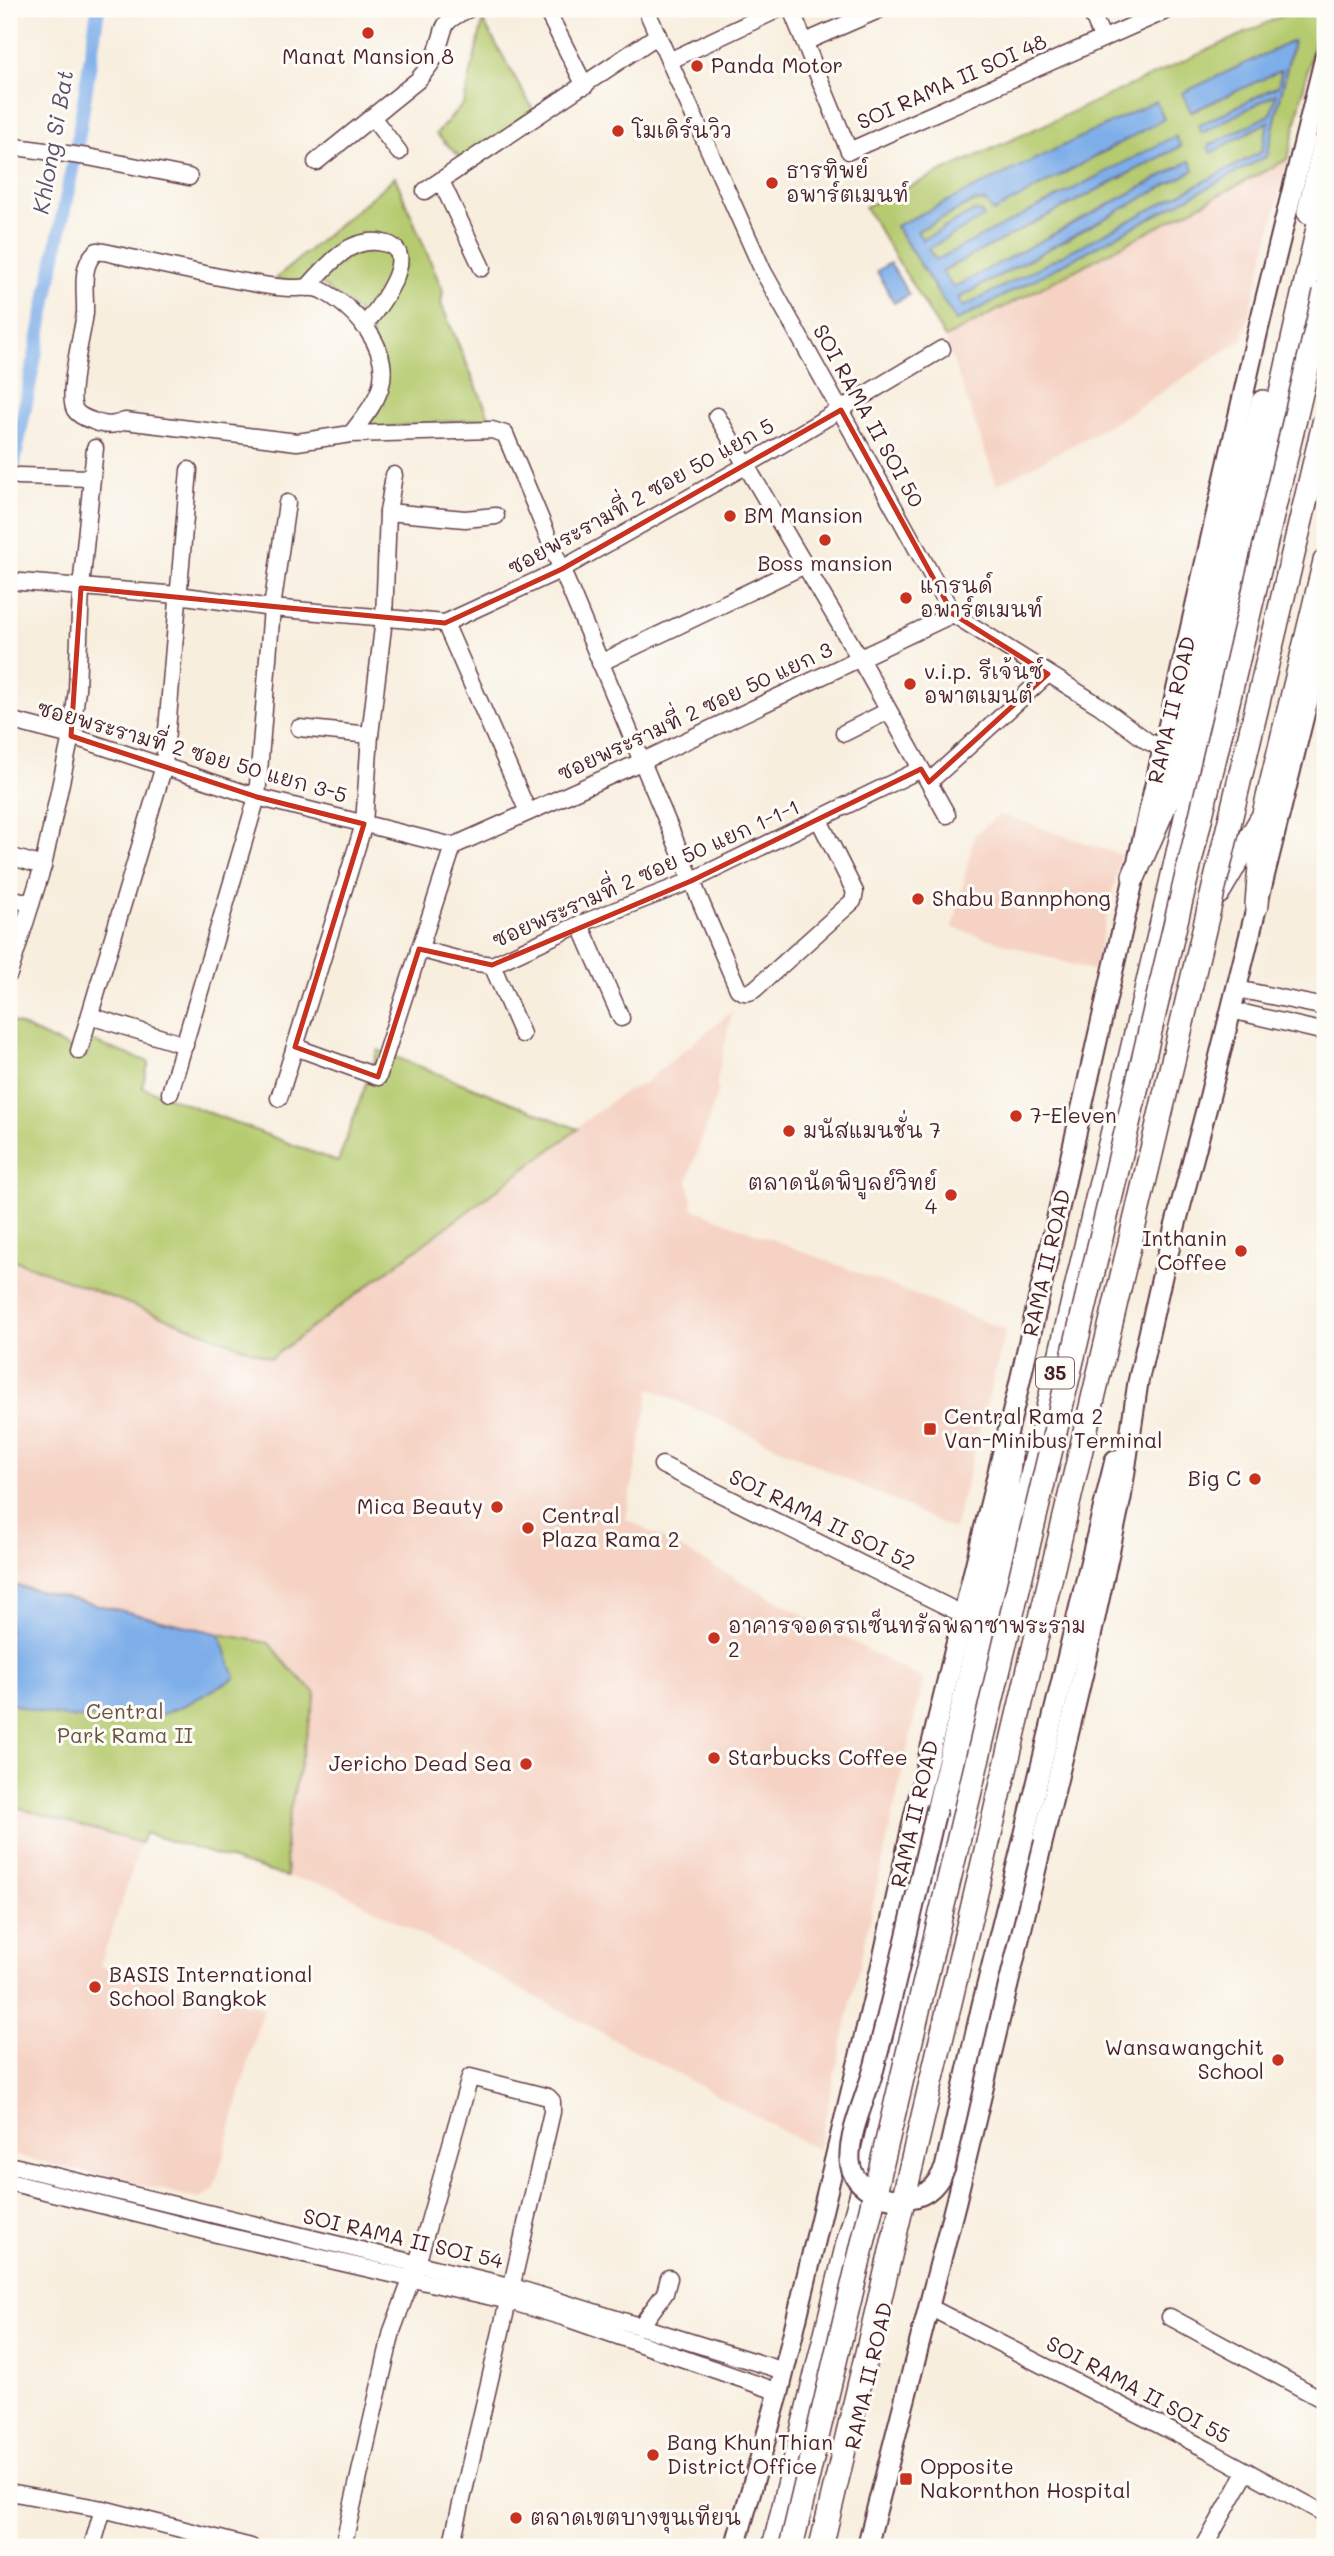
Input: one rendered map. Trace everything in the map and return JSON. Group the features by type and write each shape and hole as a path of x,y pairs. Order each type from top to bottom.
{"highway":[{"path":"1134,876 1170,793 1325,145"},
{"name":"RAMA II ROAD","path":"774,2547 848,2243 875,2144 1171,884 1325,197"},
{"path":"791,2547 1325,292"},
{"path":"821,2547 1325,419"},
{"name":"RAMA II ROAD","path":"829,2547 1325,446"},
{"path":"1257,904 1264,814 1325,561"},
{"path":"1170,793 1171,884"},
{"path":"1218,893 1264,814"}],"main road":[{"name":"RAMA II ROAD","path":"735,2547 779,2392 962,1614 1017,1394 1258,330 1325,57"},
{"name":"RAMA II ROAD","path":"867,2547 929,2307 1083,1673 1121,1498 1138,1382 1177,1214 1237,989 1325,631"},
{"path":"1017,1394 1007,1499 937,1807 874,2070 855,2129 851,2151 853,2173 869,2190 878,2196 903,2200 928,2192 939,2181 945,2168 1115,1456 1138,1382"}],"street":[{"path":"316,162 418,80 437,52 444,25 450,18 469,9"},
{"path":"546,9 585,86"},
{"name":"SOI RAMA II SOI 50","path":"646,9 763,271 953,614 1100,706 1147,741 1164,749"},
{"path":"669,61 779,9"},
{"name":"SOI RAMA II SOI 48","path":"791,9 849,150 1170,9"},
{"path":"805,42 881,9"},
{"path":"1090,9 1102,37"},
{"path":"425,191 658,35"},
{"path":"372,117 399,152"},
{"path":"9,146 81,156 189,177"},
{"path":"441,181 482,268"},
{"path":"307,288 347,249 366,242 392,245 399,256 397,275 385,298 364,326"},
{"path":"351,433 375,401 381,386 382,367 375,342 364,326 334,297 317,289 246,282 97,251 91,256 85,270 85,312 72,392 77,413 91,421 113,426 125,421 297,442 351,433 492,430 505,434 691,881 738,989 742,992 750,992 853,901 855,892 819,820"},
{"name":"ซอยพระรามที่ 2 ซอย 50 แยก 5","path":"9,581 444,623 562,569 747,465 942,349"},
{"path":"717,416 860,659 947,815"},
{"path":"10,966 43,866 71,736 77,691 81,588 96,448"},
{"path":"79,1051 164,766 189,470"},
{"path":"279,1098 364,824 370,735 384,619 388,512 394,475"},
{"path":"18,476 92,478"},
{"path":"170,1093 257,797 272,608 287,503"},
{"path":"388,512 465,519 496,516"},
{"path":"600,663 804,565"},
{"name":"ซอยพระรามที่ 2 ซอย 50 แยก 3","path":"453,846 642,761 953,614"},
{"path":"444,623 528,811"},
{"name":"ซอยพระรามที่ 2 ซอย 50 แยก 1-1-1","path":"419,949 492,965 580,924 691,881 819,820 925,776 1048,674"},
{"path":"844,733 888,711"},
{"name":"ซอยพระรามที่ 2 ซอย 50 แยก 3-5","path":"9,720 71,736 257,797 453,846"},
{"path":"299,728 370,735"},
{"path":"295,1047 378,1077 453,846"},
{"path":"9,856 43,866"},
{"path":"9,897 31,904"},
{"path":"580,924 621,1018"},
{"path":"492,965 522,1034"},
{"path":"1237,989 1325,1007"},
{"path":"1231,1010 1325,1032"},
{"path":"90,1016 184,1045"},
{"name":"SOI RAMA II SOI 52","path":"662,1465 962,1614"},
{"path":"342,2547 392,2331 417,2264 470,2077 537,2092 552,2101 552,2112 451,2547"},
{"name":"SOI RAMA II SOI 54","path":"9,2165 417,2264 511,2294 640,2327 784,2371"},
{"name":"SOI RAMA II SOI 54","path":"9,2182 411,2280 511,2294 564,2317 709,2370 779,2392"},
{"path":"87,2202 92,2184"},
{"path":"640,2327 665,2293 668,2278"},
{"name":"SOI RAMA II SOI 55","path":"929,2307 1325,2514"},
{"path":"1170,2317 1325,2401"},
{"path":"1204,2547 1247,2471"},
{"path":"9,2492 103,2509 251,2547"},
{"path":"92,2547 103,2509"}],"highlighted area":[{"path":"841,410 953,614 1048,674 929,782 921,769 691,881 492,965 419,949 378,1077 295,1047 364,824 257,797 71,736 81,588 445,623 562,569"}],"shaded area":[{"path":"1288,159 1243,339 1117,421 997,485 945,338"},
{"path":"999,814 1121,855 1094,971 953,928 974,836"},
{"path":"732,1011 716,1087 719,1089 688,1179 693,1209 1006,1330 954,1529 650,1388 626,1519 923,1680 818,2150 331,1886 287,1877 285,1832 316,1693 290,1669 269,1643 9,1584 9,1258 271,1358 621,1094 643,1084"},
{"name":"BASIS International School Bangkok","path":"9,1805 141,1843 100,1966 263,2008 214,2190 200,2199 9,2154"}],"green space":[{"path":"1297,9 1321,9 1288,159 945,338 865,207","holes":["1293,42 1267,156 956,321 896,227 1156,102 1164,119 993,212 987,202 975,201 917,231 922,240 974,211 983,216 928,249 936,261 1176,137 1180,147 942,271 953,288 1190,161 1194,170 957,299 963,308 1262,152 1269,121 1211,152 1271,114 1276,93 1202,133 1198,126 1278,86 1282,69 1192,112"]},
{"path":"483,21 535,113 463,160 436,134 464,103"},
{"path":"395,177 443,291 441,304 490,418 364,429 380,406 371,324 403,265 383,237 316,269 299,282 275,279"},
{"path":"371,247 391,252 393,274 363,316 323,285 322,280 345,258"},
{"path":"9,1020 86,1056 91,1041 149,1062 142,1087 338,1162 378,1050 578,1129 271,1358 9,1258"},
{"name":"Central Park Rama II","path":"9,1584 269,1643 290,1669 316,1693 285,1832 287,1877 145,1833 141,1843 9,1805"}],"water":[{"path":"1293,41 1267,156 956,321 896,226 1156,101 1164,119 993,212 986,202 975,201 917,231 923,240 974,211 980,212 984,217 928,249 936,260 1175,136 1181,146 942,271 953,288 1190,161 1194,170 958,298 963,307 1261,152 1269,121 1211,153 1208,146 1271,114 1276,94 1202,133 1198,126 1278,86 1282,70 1191,112 1182,93"},
{"path":"890,263 909,295 894,303 877,271"},
{"path":"9,1584 220,1634 235,1678 161,1715 71,1718 9,1703"}],"waterway":[{"name":"Khlong Si Bat","path":"9,488 79,134 98,9"}],"place":[{"name":"Manat Mansion 8","path":"368,33"},
{"name":"Panda Motor","path":"697,66"},
{"name":"โมเดิร์นวิว","path":"618,131"},
{"name":"ธารทิพย์ อพาร์ตเมนท์","path":"772,183"},
{"name":"BM Mansion","path":"730,516"},
{"name":"Boss mansion","path":"825,540"},
{"name":"แกรนด์ อพาร์ตเมนท์","path":"906,598"},
{"name":"v.i.p. รีเจ้นซ์ อพาตเมนต์","path":"910,684"},
{"name":"Shabu Bannphong","path":"918,899"},
{"name":"7-Eleven","path":"1016,1116"},
{"name":"มนัสแมนชั่น 7","path":"789,1131"},
{"name":"ตลาดนัดพิบูลย์วิทย์ 4","path":"951,1195"},
{"name":"Inthanin Coffee","path":"1241,1251"},
{"name":"Central Rama 2 Van-Minibus Terminal","path":"930,1429"},
{"name":"Big C","path":"1255,1479"},
{"name":"Mica Beauty","path":"497,1507"},
{"name":"Central Plaza Rama 2","path":"528,1528"},
{"name":"อาคารจอดรถเซ็นทรัลพลาซาพระราม 2","path":"714,1638"},
{"name":"Starbucks Coffee","path":"714,1758"},
{"name":"Jericho Dead Sea","path":"526,1764"},
{"name":"BASIS International School Bangkok","path":"95,1987"},
{"name":"Wansawangchit School","path":"1278,2060"},
{"name":"Bang Khun Thian District Office","path":"653,2455"},
{"name":"Opposite Nakornthon Hospital","path":"906,2479"},
{"name":"ตลาดเขตบางขุนเทียน","path":"516,2518"}]}
